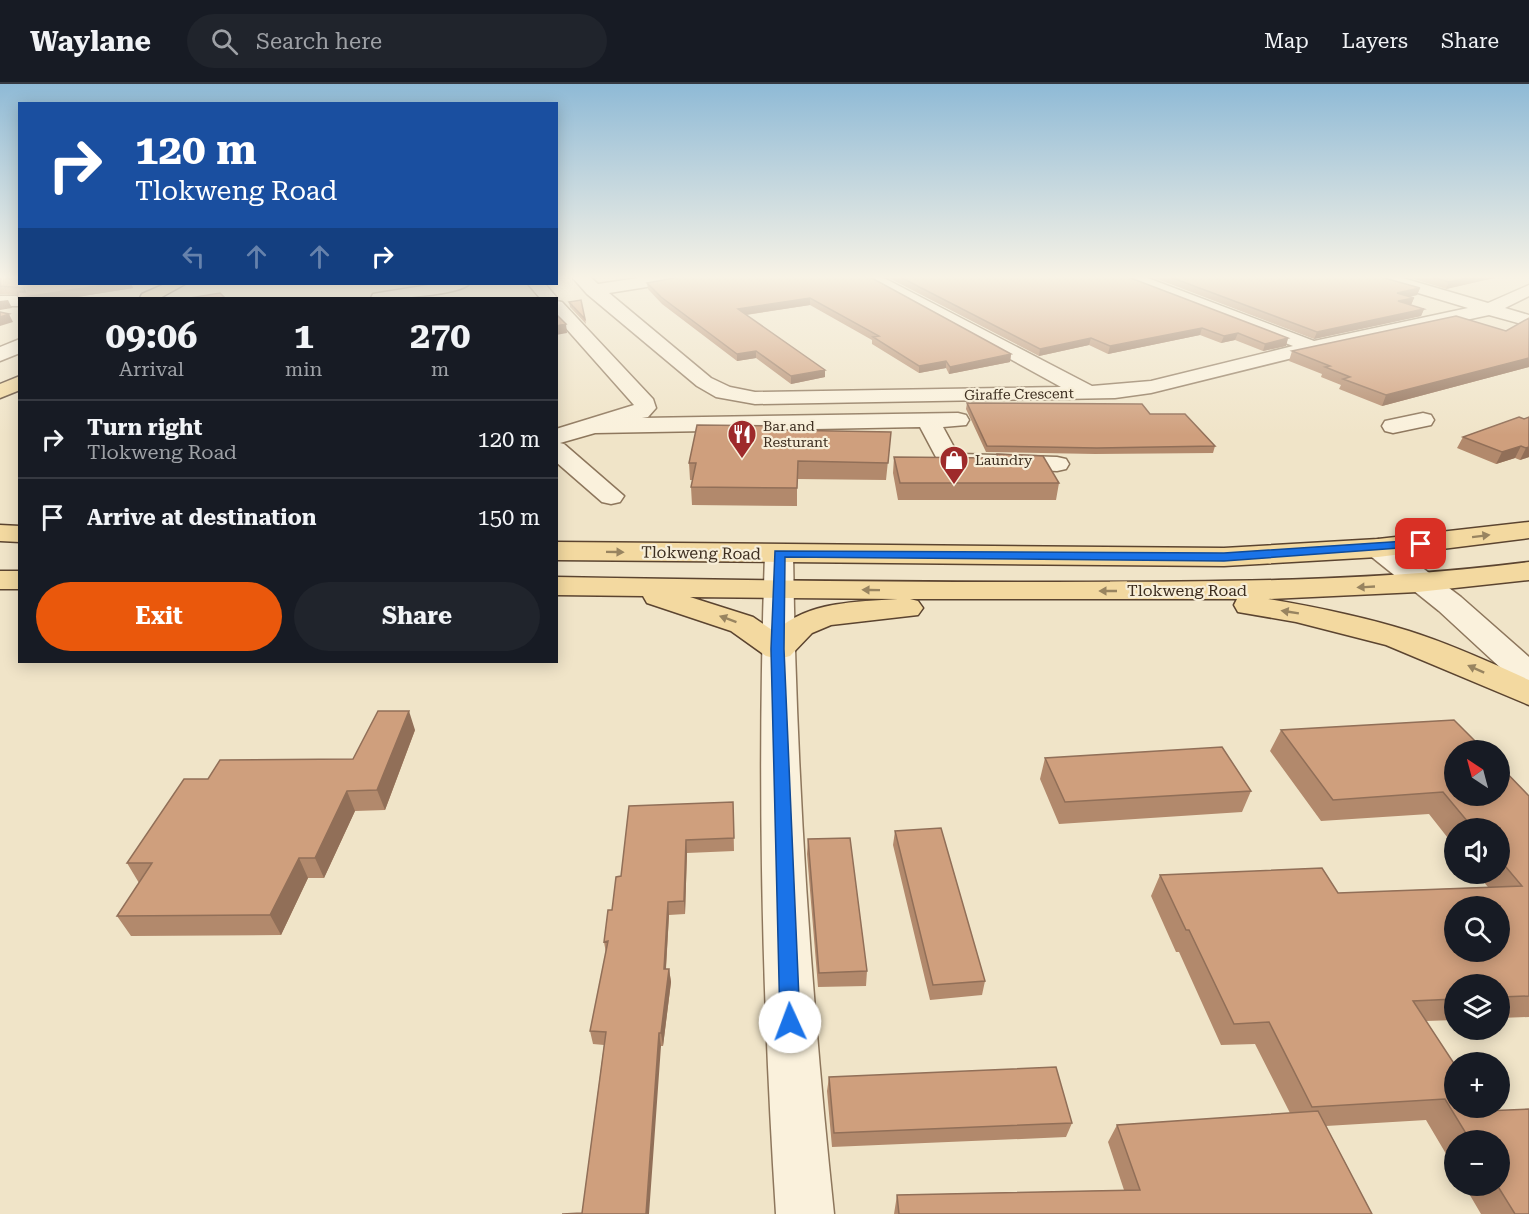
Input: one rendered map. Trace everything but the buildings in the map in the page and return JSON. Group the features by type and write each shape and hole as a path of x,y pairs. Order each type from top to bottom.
{"main road":[{"path":"0,372 18,364"},
{"path":"0,392 18,383"},
{"name":"Tlokweng Road","path":"558,551 1224,557 1378,548 1529,530"},
{"path":"0,533 18,534"},
{"name":"Tlokweng Road","path":"558,586 950,591 1196,591 1423,584 1529,571"},
{"path":"0,580 18,580"},
{"path":"629,587 742,624 778,649 801,626 814,620 943,602 950,591"},
{"path":"1196,591 1397,638 1467,665 1529,694"}],"street":[{"path":"558,436 640,412 645,408 645,404 608,337 596,330"},
{"name":"Giraffe Crescent","path":"605,330 608,337 724,392 755,398 1115,392 1151,387 1393,330"},
{"path":"969,330 1089,393"},
{"path":"1268,330 1313,347"},
{"path":"0,355 18,346"},
{"path":"592,426 958,420"},
{"path":"1393,426 1423,420"},
{"path":"928,421 946,454 957,461 1057,464"},
{"path":"558,451 611,496"},
{"path":"1378,548 1450,604 1529,675"},
{"path":"779,554 778,649 791,1045 805,1214"}],"place":[{"name":"Bar and Resturant","path":"742,460"},
{"name":"Laundry","path":"954,486"}],"route":[{"path":"790,1022 778,649 779,554 1224,557 1421,544"}]}
